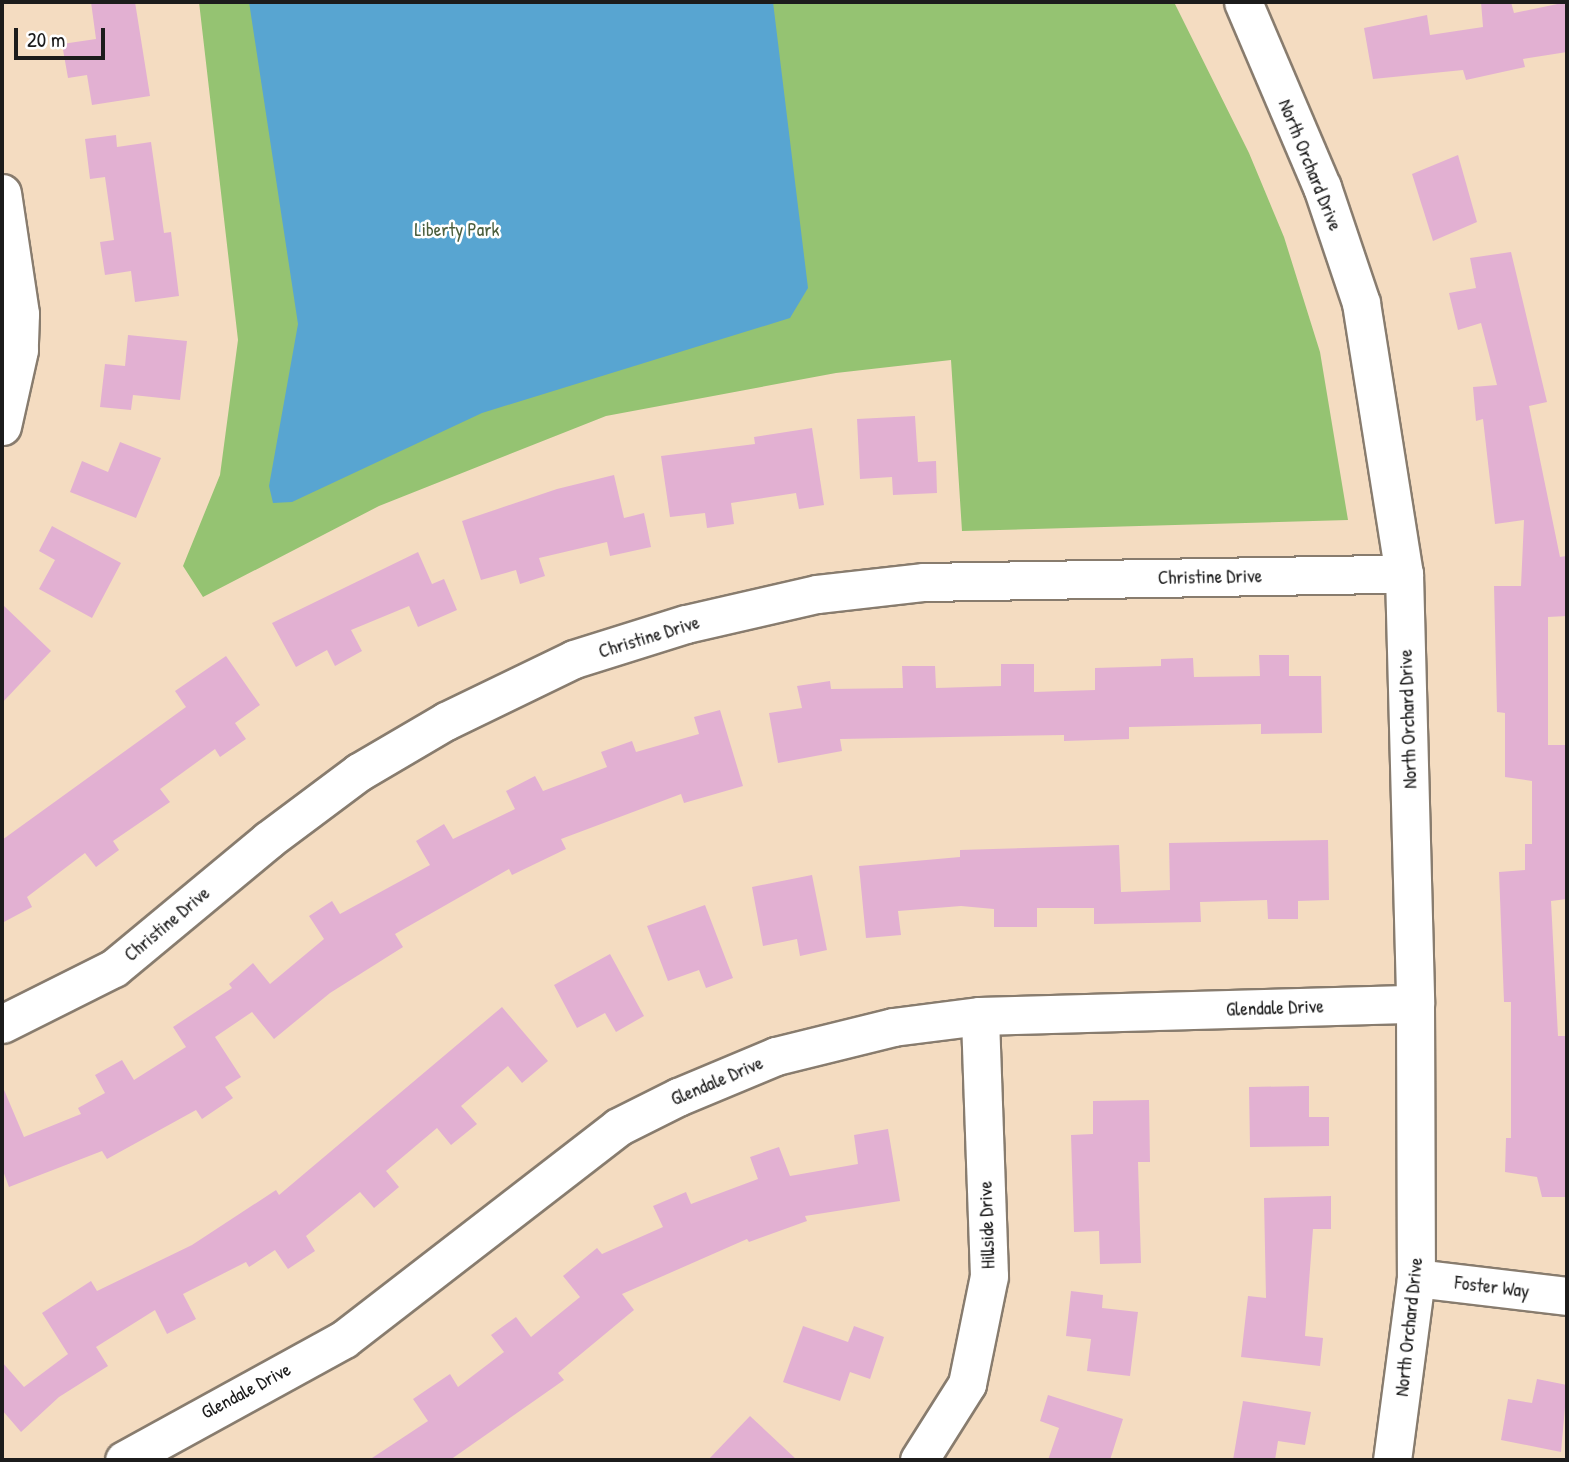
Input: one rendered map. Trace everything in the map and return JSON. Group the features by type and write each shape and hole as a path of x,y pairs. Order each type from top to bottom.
{"street":[{"name":"North Orchard Drive","path":"1242,2 1322,187 1361,303 1404,574 1415,1004 1416,1278 1392,1460"},
{"path":"2,193 20,314 19,350 2,426"},
{"name":"Christine Drive","path":"2,1024 114,968 268,840 359,772 446,720 574,659 685,624 817,594 924,582 1404,574"},
{"name":"Glendale Drive","path":"124,1460 344,1339 571,1160 642,1115 732,1073 798,1050 893,1027 979,1016 1415,1004"},
{"name":"Hillside Drive","path":"919,1460 967,1384 989,1276 979,1016"},
{"name":"Foster Way","path":"1416,1278 1567,1296"}],"green space":[{"name":"Liberty Park","path":"199,2 1174,2 1249,153 1284,237 1320,352 1348,520 962,531 951,360 836,373 606,416 379,506 203,597 183,566 220,475 238,340"}],"water":[{"path":"249,2 773,2 808,288 790,318 482,413 292,502 273,503 269,486 298,324"}],"building":[{"path":"91,2 135,2 150,96 92,105 87,75 68,78 62,44 96,39"},
{"path":"1481,2 1511,2 1514,13 1567,2 1567,52 1523,59 1525,67 1466,80 1463,70 1373,79 1364,28 1427,15 1430,35 1483,27"},
{"path":"116,135 117,147 151,142 164,233 171,232 179,296 135,302 131,271 105,275 100,242 114,240 105,177 90,179 85,139"},
{"path":"1458,155 1477,222 1433,241 1412,174"},
{"path":"1511,252 1547,402 1529,406 1560,557 1566,556 1567,616 1548,617 1548,745 1567,745 1567,899 1551,901 1558,1036 1567,1036 1567,1197 1542,1197 1537,1177 1505,1172 1506,1138 1511,1138 1511,1002 1504,1002 1499,872 1525,870 1525,844 1532,844 1532,781 1505,777 1505,713 1497,712 1494,586 1521,586 1524,520 1495,524 1483,419 1476,421 1473,387 1497,385 1481,323 1458,330 1449,293 1476,288 1470,258"},
{"path":"128,335 187,341 180,400 133,395 131,410 100,407 105,364 125,366"},
{"path":"915,416 918,462 936,461 937,493 893,495 892,477 860,479 857,419"},
{"path":"812,428 824,505 799,509 796,493 731,503 734,524 707,528 705,513 670,517 661,456 755,444 754,437"},
{"path":"120,442 161,458 136,518 70,492 82,461 108,472"},
{"path":"614,475 624,518 644,513 651,547 610,556 607,542 539,558 545,576 520,584 516,570 481,580 462,521 557,489"},
{"path":"52,526 121,563 92,618 39,589 55,560 39,551"},
{"path":"418,552 432,584 444,579 457,610 418,627 409,606 351,630 362,651 335,666 327,650 296,667 272,623"},
{"path":"2,604 51,651 2,703"},
{"path":"1259,655 1289,655 1289,676 1321,676 1322,733 1261,734 1261,724 1129,727 1129,739 1064,741 1064,735 840,739 842,751 778,763 769,713 802,708 797,686 830,681 831,689 903,688 902,666 935,666 936,688 1001,686 1001,664 1034,664 1034,692 1095,690 1095,668 1161,666 1161,659 1193,658 1194,677 1260,676"},
{"path":"226,656 260,705 235,723 246,739 220,757 215,749 160,789 170,802 113,841 119,850 96,867 85,853 27,897 32,907 2,923 2,840 186,707 175,691"},
{"path":"720,710 743,786 684,803 681,794 561,839 566,849 512,875 509,869 395,934 403,947 330,993 274,1039 252,1012 215,1037 241,1077 225,1087 233,1098 202,1119 196,1110 107,1159 102,1151 9,1187 2,1168 2,1085 24,1137 81,1114 78,1108 105,1093 95,1075 122,1060 134,1080 186,1047 173,1027 232,988 229,984 253,963 270,984 324,939 309,916 332,901 340,914 430,865 416,841 444,824 453,839 515,809 506,791 535,776 543,791 607,767 601,752 632,741 636,752 699,734 694,717"},
{"path":"1328,840 1329,900 1298,901 1298,919 1268,919 1267,900 1200,902 1201,922 1094,924 1094,908 1037,908 1037,927 994,927 994,909 961,906 898,911 901,935 866,938 859,866 960,857 960,850 1119,845 1121,892 1170,890 1169,843"},
{"path":"812,875 827,950 800,956 797,939 763,946 752,887"},
{"path":"705,905 733,978 706,988 699,970 668,981 647,926"},
{"path":"610,954 644,1016 616,1032 605,1013 577,1028 554,985"},
{"path":"502,1007 548,1061 522,1083 508,1066 461,1106 477,1124 451,1145 437,1128 386,1171 399,1187 374,1208 360,1192 306,1236 315,1251 288,1269 275,1250 249,1267 246,1262 183,1294 196,1319 167,1334 155,1310 96,1347 108,1366 59,1397 21,1432 2,1410 2,1362 24,1387 68,1354 42,1313 91,1281 97,1291 192,1245 276,1190 279,1195"},
{"path":"1309,1086 1309,1117 1329,1117 1329,1146 1250,1147 1249,1087"},
{"path":"1149,1100 1150,1162 1138,1162 1141,1263 1100,1264 1099,1231 1074,1232 1071,1135 1093,1134 1093,1101"},
{"path":"888,1129 900,1201 805,1216 807,1221 749,1242 747,1239 622,1294 634,1310 558,1373 564,1380 450,1460 369,1460 428,1421 413,1399 450,1374 458,1387 504,1352 491,1335 516,1317 531,1337 580,1297 563,1276 597,1248 602,1254 663,1227 653,1206 686,1192 691,1204 758,1179 750,1157 779,1147 790,1176 858,1164 854,1135"},
{"path":"1331,1196 1331,1229 1313,1229 1305,1336 1323,1338 1320,1366 1241,1357 1248,1296 1266,1298 1264,1198"},
{"path":"1071,1291 1103,1295 1102,1308 1138,1312 1130,1376 1087,1371 1091,1339 1066,1336"},
{"path":"803,1326 848,1342 854,1326 884,1337 870,1379 850,1372 840,1401 783,1382"},
{"path":"1537,1379 1567,1385 1561,1452 1501,1440 1508,1399 1532,1403"},
{"path":"1048,1395 1123,1419 1110,1460 1048,1460 1059,1428 1040,1421"},
{"path":"1243,1401 1311,1412 1305,1445 1278,1441 1275,1460 1233,1460"},
{"path":"750,1416 797,1460 708,1460"}]}
